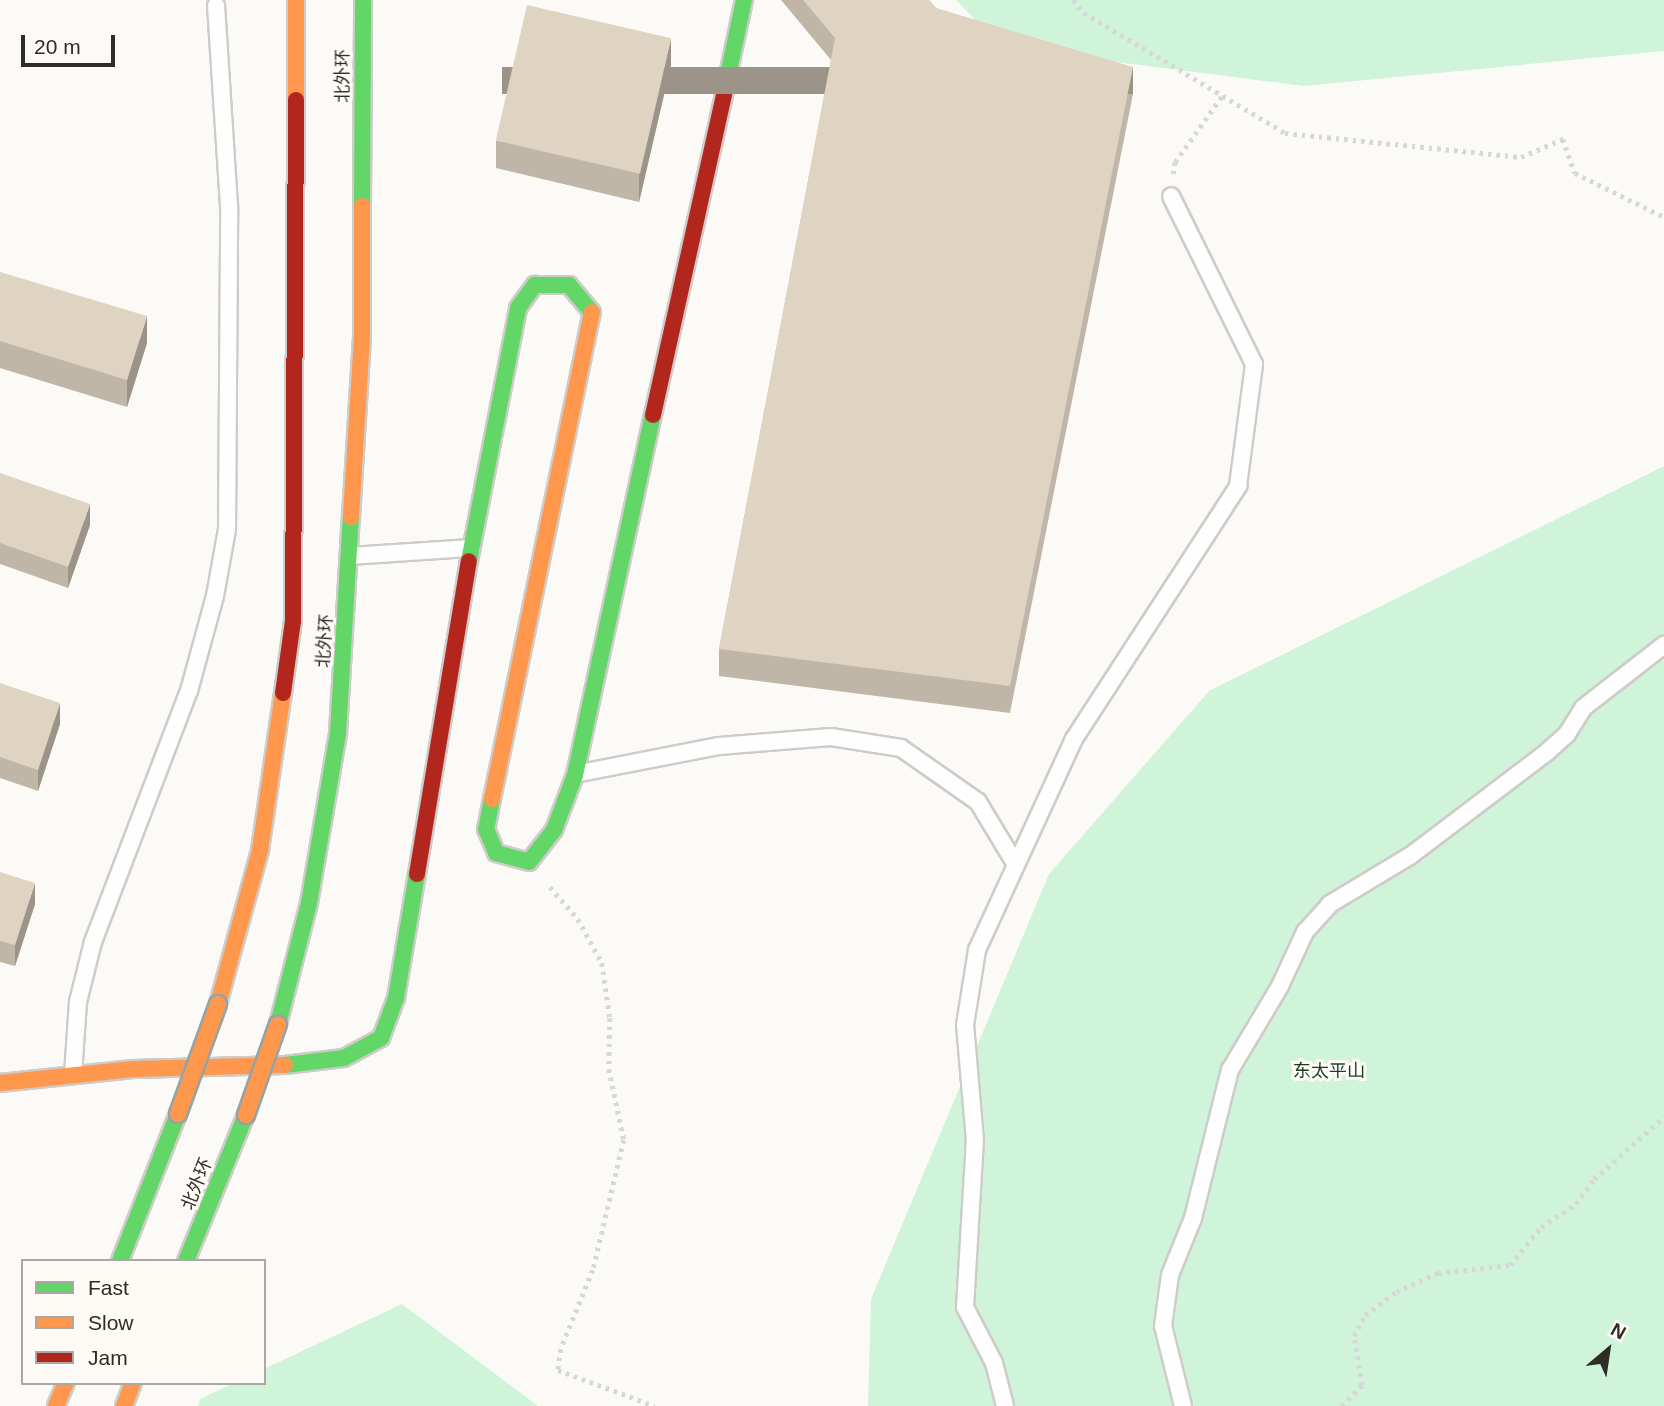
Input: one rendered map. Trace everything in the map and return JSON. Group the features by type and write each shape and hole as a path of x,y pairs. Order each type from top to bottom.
{"main road":[{"name":"北外环","path":"121,1259 218,1004 260,850 293,621 296,0"},
{"name":"北外环","path":"187,1259 246,1115 278,1024 309,903 338,733 362,335 363,0"},
{"path":"0,1083 133,1069 309,1064 344,1058 381,1038 396,998 472,548 518,308 535,285 569,285 595,315 486,829 496,853 529,862 554,830 575,775 744,0"},
{"path":"56,1406 65,1385"},
{"path":"124,1406 132,1385"}],"lane":[{"path":"73,1075 78,1002 93,942 189,691 215,596 227,530 229,206 216,5"},
{"path":"1005,1406 995,1363 965,1307 975,1141 965,1024 977,950 1074,738 1238,486 1254,364 1171,196"},
{"path":"350,556 472,548"},
{"path":"1183,1406 1163,1326 1170,1275 1193,1218 1230,1070 1280,986 1305,932 1330,904 1410,856 1547,752 1567,734 1583,708 1664,645"},
{"path":"575,775 719,746 819,738 901,748 978,802 1015,863"}],"path":[{"path":"1073,0 1084,13 1284,133 1521,157 1563,139 1575,173 1664,217"},
{"path":"1171,196 1175,162 1222,96"},
{"path":"521,860 579,919 602,963 610,1018 610,1069 624,1140 593,1270 561,1349 558,1370 655,1406"},
{"path":"1342,1406 1362,1385 1354,1336 1365,1315 1396,1292 1438,1273 1510,1265 1541,1227 1576,1204 1594,1179 1664,1117"}],"green space":[{"path":"956,0 1664,0 1664,51 1304,86 1001,47"},
{"name":"东太平山","path":"1664,466 1664,1406 868,1406 871,1299 1049,874 1209,691"},
{"path":"402,1304 538,1406 198,1406 200,1399 230,1385 266,1385 266,1368"}],"building":[{"path":"803,0 929,0 936,8 1133,67 1010,686 719,649 835,38"},
{"path":"527,5 671,38 640,174 496,140"},
{"path":"0,272 147,316 127,380 0,341"},
{"path":"0,473 90,504 68,567 0,543"},
{"path":"0,683 60,703 38,770 0,757"},
{"path":"0,872 35,883 15,945 0,941"}],"traffic: fast":[{"path":"362,206 363,0"},
{"path":"724,94 744,0"},
{"path":"469,561 518,308 535,285 569,285 592,312"},
{"path":"492,799 486,829 496,853 529,862 554,830 575,775 653,415"},
{"path":"278,1024 309,903 338,733 351,517"},
{"path":"285,1065 344,1058 381,1038 396,998 417,874"},
{"path":"121,1259 178,1114"},
{"path":"187,1259 246,1115"}],"traffic: slow":[{"path":"296,0 296,100"},
{"path":"351,517 362,336 362,206"},
{"path":"492,799 592,312"},
{"path":"218,1004 260,850 283,693"},
{"path":"178,1114 218,1004"},
{"path":"246,1115 278,1024"},
{"path":"0,1083 133,1069 285,1065"},
{"path":"56,1406 65,1385"},
{"path":"124,1406 132,1385"}],"traffic: jam":[{"path":"653,415 724,94"},
{"path":"283,693 293,621 296,100"},
{"path":"417,874 469,561"}]}
